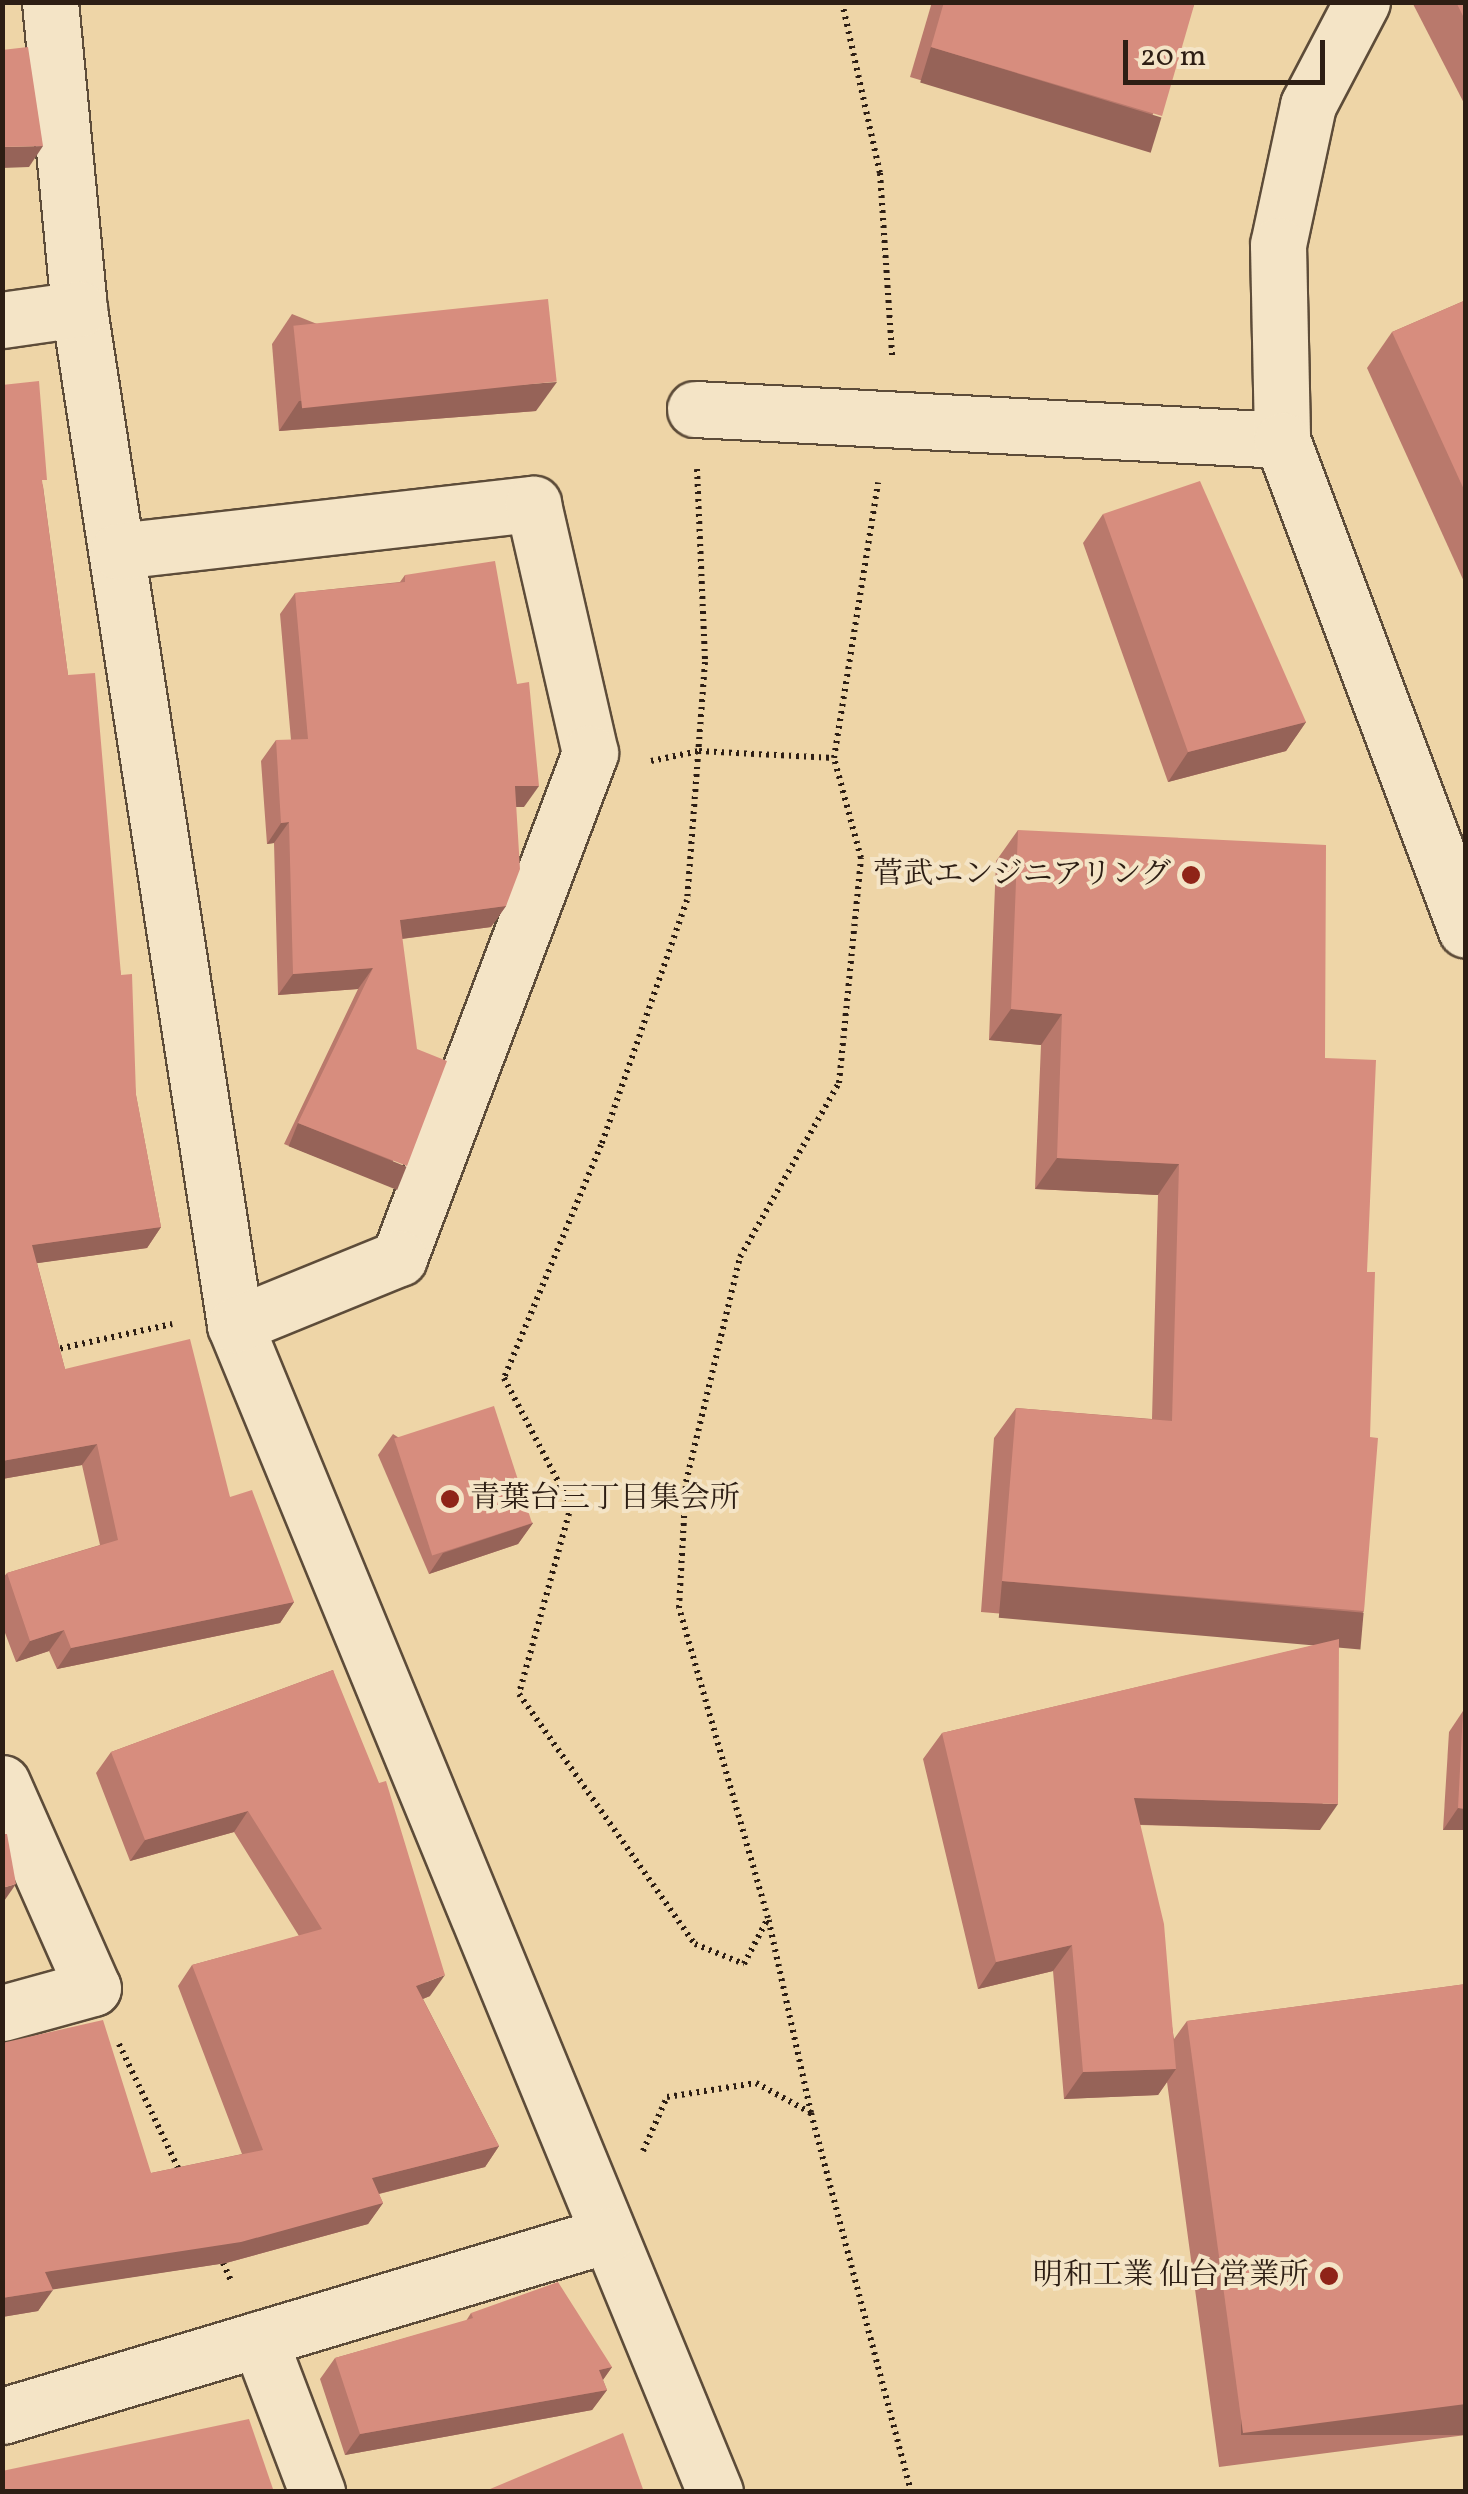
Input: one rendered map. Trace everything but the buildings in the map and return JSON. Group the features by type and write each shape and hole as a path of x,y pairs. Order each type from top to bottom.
{"street":[{"path":"50,2 79,309 236,1326 715,2492"},
{"path":"1362,2 1308,105 1278,246 1282,440 1466,930"},
{"path":"2,320 79,309"},
{"path":"695,409 1282,440"},
{"path":"118,551 533,504 590,752 400,1258 236,1326"},
{"path":"2,1783 93,1988 2,2013"},
{"path":"2,2416 607,2235"},
{"path":"259,2339 317,2492"}],"path":[{"path":"842,2 880,173 894,380 834,758 861,858 839,1083 740,1257 686,1482 679,1608 768,1918 811,2113 910,2492"},
{"path":"695,409 705,662 687,900 601,1145 504,1378 571,1506 519,1694 695,1944 744,1964 768,1918"},
{"path":"582,774 699,752 834,758"},
{"path":"38,1353 181,1322"},
{"path":"93,1988 184,2181"},
{"path":"607,2235 667,2096 756,2084 811,2113"},
{"path":"218,2251 259,2339"}],"place":[{"name":"菅武エンジニアリング","path":"1191,875"},
{"name":"青葉台三丁目集会所","path":"450,1499"},
{"name":"明和工業 仙台営業所","path":"1329,2276"}]}
